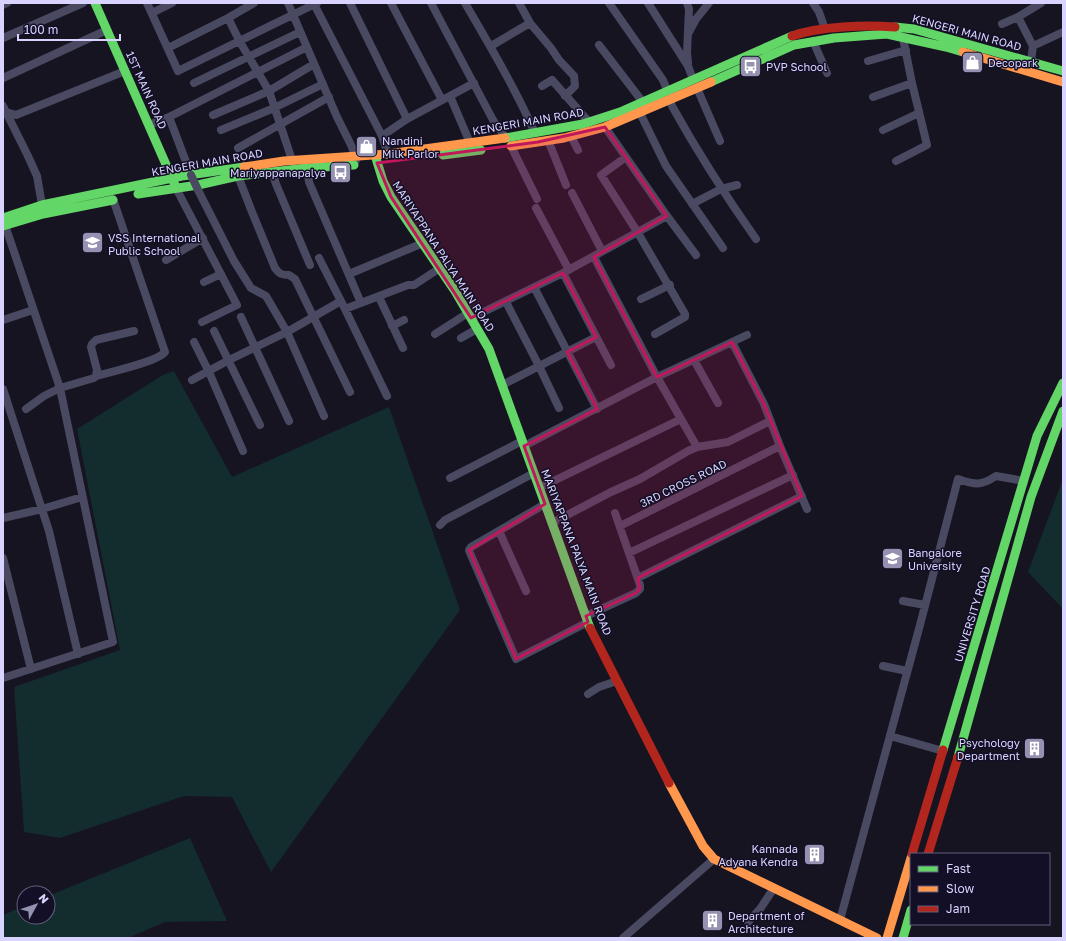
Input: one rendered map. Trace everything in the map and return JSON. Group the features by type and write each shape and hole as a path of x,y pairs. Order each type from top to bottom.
{"main road":[{"name":"1ST MAIN ROAD","path":"95,3 176,188"},
{"name":"KENGERI MAIN ROAD","path":"376,159 388,154 470,143 548,140 571,136 605,127 640,113 693,79 803,32 825,29 844,27 890,27 914,29 1063,71"},
{"name":"KENGERI MAIN ROAD","path":"4,223 113,199 198,185 238,176 376,159 460,153 508,142 535,133 589,122 620,112 642,102 697,88 794,45 834,38 887,34 946,47 1063,82"},
{"name":"MARIYAPPANA PALYA MAIN ROAD","path":"376,159 383,181 391,197 440,268 489,349 587,619 703,846 714,859 877,938"},
{"name":"KENGERI MAIN ROAD","path":"4,223 42,205 172,178 292,160 357,161"},
{"name":"UNIVERSITY ROAD","path":"912,853 1037,436 1063,383"},
{"path":"928,853 955,766 1031,497 1062,416 1046,415"},
{"path":"887,938 910,861"},
{"path":"903,938 910,914"}],"street":[{"path":"3,5 7,3"},
{"path":"3,38 82,3"},
{"path":"148,3 178,71 315,4 382,136 388,154"},
{"path":"152,13 172,3"},
{"path":"168,48 228,18 254,3"},
{"path":"288,3 357,161"},
{"path":"350,3 408,119"},
{"path":"391,3 442,100"},
{"path":"431,3 493,120 508,142 537,199"},
{"path":"465,3 491,46 523,105 535,133"},
{"path":"519,3 530,23 559,60 574,76 575,86 565,96"},
{"path":"610,3 663,80 672,106 697,152 756,239"},
{"path":"648,3 688,66 693,79"},
{"path":"687,3 689,9 687,53 688,66"},
{"path":"688,34 696,19 709,3"},
{"path":"813,3 819,12 825,29"},
{"path":"1002,24 1042,3"},
{"path":"1018,16 1033,46 1031,61"},
{"path":"228,18 240,42 269,91 292,160"},
{"path":"491,46 530,23"},
{"path":"3,78 107,30"},
{"path":"194,83 300,32"},
{"path":"1033,46 1063,32"},
{"path":"896,161 927,145 903,38"},
{"path":"813,41 826,74"},
{"path":"599,45 642,102"},
{"path":"149,125 169,117 307,47"},
{"path":"868,61 906,50"},
{"path":"213,115 269,91 314,64"},
{"path":"5,109 16,116 125,70"},
{"path":"542,86 552,80 589,122"},
{"path":"382,136 408,119 474,83"},
{"path":"873,97 912,83"},
{"path":"221,130 274,108 323,84"},
{"path":"697,88 720,141"},
{"path":"450,96 470,143"},
{"path":"238,148 329,98"},
{"path":"5,109 37,176 42,205"},
{"path":"640,113 666,166 723,248"},
{"path":"884,130 919,113"},
{"path":"169,117 191,175 234,261 251,288 266,296 287,332 324,416"},
{"path":"605,127 666,216 696,255"},
{"path":"571,136 578,150"},
{"path":"548,140 566,185"},
{"path":"626,157 601,175 670,285 685,314 685,317 655,334"},
{"path":"307,168 309,182 361,303"},
{"path":"272,172 310,264"},
{"path":"238,176 275,268 283,275 289,274 295,279 350,392"},
{"path":"692,204 721,189 737,185"},
{"path":"176,188 238,304 202,322"},
{"path":"572,192 602,251"},
{"path":"26,409 44,396 60,388 140,364 160,356 165,352 113,199"},
{"path":"536,208 596,337 611,365"},
{"path":"435,334 470,316 506,302 566,272 666,216"},
{"path":"3,678 113,642 60,388 4,223"},
{"path":"166,260 203,238"},
{"path":"349,274 423,244"},
{"path":"594,257 697,447"},
{"path":"319,258 346,309 387,396"},
{"path":"346,309 408,285 414,285 440,268"},
{"path":"204,282 221,274"},
{"path":"641,299 670,285"},
{"path":"534,287 597,408"},
{"path":"378,297 402,348"},
{"path":"192,380 287,332 341,301"},
{"path":"506,302 559,408"},
{"path":"3,320 34,310"},
{"path":"241,317 290,421"},
{"path":"392,326 404,320"},
{"path":"462,338 477,329"},
{"path":"96,376 97,370 91,347 93,343 96,340 134,331"},
{"path":"214,331 260,425"},
{"path":"450,478 748,335"},
{"path":"502,385 596,337"},
{"path":"194,342 209,372 243,451"},
{"path":"732,342 764,404 780,446 807,508"},
{"path":"694,360 718,403"},
{"path":"3,389 42,509 65,596 78,654"},
{"path":"539,488 681,419"},
{"path":"552,523 611,492 640,479 697,447 728,442 770,421"},
{"name":"3RD CROSS ROAD","path":"620,526 780,446"},
{"path":"440,525 445,520 534,473"},
{"path":"629,553 793,475"},
{"path":"840,920 908,671 958,479 975,484 982,483 996,476 1024,481"},
{"path":"638,578 802,496"},
{"path":"3,518 42,509 82,497"},
{"path":"545,504 499,530 471,547 469,550 516,659 640,590 638,578 615,512"},
{"path":"499,530 526,591"},
{"path":"3,558 31,669"},
{"path":"903,601 925,605"},
{"path":"883,666 908,671"},
{"path":"588,694 599,687 617,680"},
{"path":"890,736 943,751"},
{"path":"623,938 714,859"},
{"path":"748,922 760,909 774,888"}],"highlighted area":[{"path":"605,127 667,216 594,257 657,377 732,342 764,404 802,496 638,578 640,589 636,593 586,616 588,622 516,659 469,550 545,504 524,446 597,409 567,352 596,337 563,273 471,318 391,197 377,163 538,142"}],"green space":[{"path":"174,371 232,477 389,407 460,610 271,872 232,797 184,796 60,838 24,832 14,687 120,650 77,429 163,375"},
{"path":"1063,479 1063,609 1028,572"},
{"path":"190,838 227,921 165,922 128,938 3,938 3,915 16,909 16,925 56,925 56,893"}],"traffic: fast":[{"path":"95,3 175,185"},
{"path":"895,27 914,29 1063,71"},
{"path":"711,82 794,45 834,38 887,34 963,52"},
{"path":"505,138 583,124 620,112 792,36"},
{"path":"443,155 481,150"},
{"path":"375,155 383,181 391,197 455,291 489,349 590,628"},
{"path":"138,194 198,185 238,176 307,168 354,165"},
{"path":"3,218 42,205 182,176 244,167"},
{"path":"3,226 43,214 113,200"},
{"path":"943,750 1037,436 1063,383"},
{"path":"958,757 1031,497 1063,411"},
{"path":"903,938 910,914"}],"traffic: slow":[{"path":"963,52 1063,82"},
{"path":"511,146 564,138 605,127 711,82"},
{"path":"244,167 284,161 388,154 505,138"},
{"path":"669,783 703,846 714,859 877,938"},
{"path":"887,938 910,861"}],"traffic: jam":[{"path":"792,36 829,28 870,26 895,27"},
{"path":"590,628 669,783"},
{"path":"912,853 943,750"},
{"path":"928,853 958,757"}],"place":[{"name":"Decopark","path":"973,62"},
{"name":"PVP School","path":"751,66"},
{"name":"Nandini Milk Parlor","path":"366,146"},
{"name":"Mariyappanapalya","path":"341,172"},
{"name":"VSS International Public School","path":"93,243"},
{"name":"Bangalore University","path":"893,558"},
{"name":"Psychology Department","path":"1035,748"},
{"name":"Kannada Adyana Kendra","path":"814,854"},
{"name":"Department of Architecture","path":"712,921"}]}
